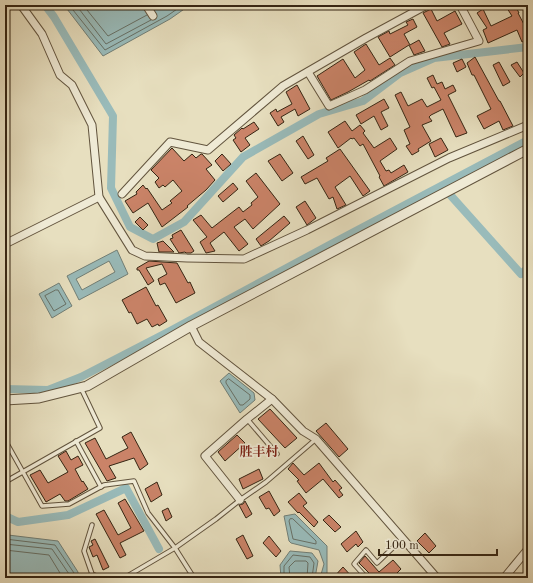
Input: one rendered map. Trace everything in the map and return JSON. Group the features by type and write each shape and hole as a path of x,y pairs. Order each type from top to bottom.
{"street":[{"path":"21,5 42,34 60,74 72,85 92,124 99,197 132,250 145,256 244,259 307,230 449,158 528,125"},
{"path":"146,5 153,16"},
{"path":"122,194 170,142 208,150 284,86 366,38 427,5"},
{"path":"308,72 329,106 365,90 410,61 479,41 460,5"},
{"path":"5,400 39,398 87,386 191,326 528,149"},
{"path":"5,244 99,197"},
{"path":"191,326 199,342 272,399 303,431 316,440 432,576"},
{"path":"240,500 205,456 272,399"},
{"path":"504,578 528,549"}],"lane":[{"path":"5,482 100,428 81,387"},
{"path":"247,419 277,454"},
{"path":"5,440 42,506 69,504 104,485 134,481 148,513 175,548 194,578"},
{"path":"124,578 175,548 216,519 266,482 316,440"},
{"path":"76,441 101,487"},
{"path":"92,525 84,551 92,574 101,578"},
{"path":"361,578 364,575 354,564 366,550 377,563 402,539"}],"water":[{"path":"64,5 190,5 170,19 103,56"},
{"path":"117,250 128,274 79,300 67,276","holes":["109,261 115,272 82,290 76,279"]},
{"path":"59,283 72,306 52,318 39,294"},
{"path":"229,373 254,393 255,400 240,413 220,381"},
{"path":"295,514 327,546 327,578 320,578 324,564 319,550 291,543 289,541 284,516"},
{"path":"8,535 58,541 78,572 78,578 5,578 5,536"},
{"path":"290,551 312,553 318,561 315,578 281,578 280,565"}],"building":[{"path":"505,5 515,5 528,32 528,39 522,42 517,30 488,43 483,30 487,28 477,13 483,9 491,26 512,16"},
{"path":"431,9 437,21 455,11 462,24 444,33 450,44 442,47 423,13"},
{"path":"413,19 417,27 404,34 410,45 419,40 425,51 414,55 409,45 390,57 378,37 389,31 390,34 408,25 406,22"},
{"path":"366,44 379,65 390,58 395,65 370,81 369,80 331,100 317,76 343,59 355,78 365,70 354,52"},
{"path":"475,57 513,126 503,130 499,121 484,129 477,116 491,109 467,63"},
{"path":"462,59 466,67 457,72 453,63"},
{"path":"499,62 510,82 503,86 493,65"},
{"path":"517,62 524,73 520,77 511,65"},
{"path":"433,75 437,84 442,82 445,89 453,85 456,91 448,95 467,133 456,137 443,109 429,117 432,121 422,125 431,141 418,149 419,151 412,155 406,146 410,144 404,130 410,127 395,95 401,92 408,106 422,99 427,107 441,100 427,78"},
{"path":"297,85 310,109 298,116 295,109 281,117 284,122 278,126 270,113 276,109 277,112 292,104 286,92"},
{"path":"384,99 389,108 381,112 388,126 381,130 374,116 361,124 356,115"},
{"path":"345,121 352,131 360,125 365,131 363,133 374,148 390,138 397,149 380,161 386,171 389,170 391,173 404,165 408,172 384,186 363,144 360,146 354,138 351,138 338,148 328,132"},
{"path":"254,122 259,129 245,138 250,145 241,152 233,140 236,138 234,135 242,128 243,129"},
{"path":"303,136 314,155 308,159 296,141"},
{"path":"441,138 448,150 435,157 429,144"},
{"path":"172,148 184,161 192,154 196,158 202,154 212,165 206,169 215,180 206,190 187,206 188,207 162,227 148,203 133,213 125,201 137,194 136,192 143,185 146,189 147,188 162,210 172,203 170,201 182,191 173,180 165,187 163,185 159,188 155,182 159,178 151,170"},
{"path":"340,149 370,191 363,196 350,176 335,187 346,205 337,209 333,197 329,199 317,178 305,184 301,177 328,161 326,158"},
{"path":"222,154 231,164 223,171 215,161"},
{"path":"280,154 293,173 282,181 268,161"},
{"path":"256,173 280,204 253,229 245,219 234,227 248,244 239,251 224,232 210,243 215,251 206,253 200,242 207,237 193,220 201,215 212,228 239,207 243,212 252,205 251,203 258,197 246,181"},
{"path":"233,183 238,189 223,202 218,196"},
{"path":"305,201 316,218 307,225 296,207"},
{"path":"284,216 290,223 261,246 256,239"},
{"path":"140,217 148,225 143,230 135,222"},
{"path":"181,230 194,251 191,253 179,253 170,239 173,238 172,235"},
{"path":"163,241 174,252 159,252 157,243"},
{"path":"149,261 177,263 188,283 190,282 195,293 176,303 165,283 160,285 158,279 167,274 162,264 146,268 154,281 148,285 137,268"},
{"path":"146,287 156,306 158,305 167,321 159,326 158,324 152,327 147,319 137,324 131,312 129,313 122,300"},
{"path":"270,409 297,438 285,448 258,419"},
{"path":"326,423 348,449 339,457 316,431"},
{"path":"131,432 148,464 140,470 134,458 109,466 116,478 107,481 85,443 95,438 106,459 128,448 122,437"},
{"path":"237,435 245,443 225,461 218,452"},
{"path":"66,451 71,460 78,456 83,465 75,469 82,482 83,481 88,489 68,501 65,501 60,494 46,502 30,475 40,470 48,483 68,472 58,456"},
{"path":"293,463 304,475 319,463 333,482 335,480 342,488 339,490 343,495 339,498 323,479 306,493 297,481 299,480 288,469"},
{"path":"259,469 263,479 243,489 239,479"},
{"path":"157,482 162,495 151,502 145,489"},
{"path":"269,491 280,511 274,516 269,508 266,509 259,497"},
{"path":"299,493 307,503 303,506 318,522 314,527 288,502"},
{"path":"125,499 144,531 120,543 126,555 120,558 96,514 104,510 118,535 131,528 118,503"},
{"path":"245,501 252,514 246,518 239,505 243,504"},
{"path":"168,508 172,517 166,521 162,511"},
{"path":"329,515 341,527 335,532 323,520"},
{"path":"356,531 363,542 358,547 356,544 347,552 341,544"},
{"path":"425,533 436,546 429,553 417,541"},
{"path":"243,535 253,556 247,559 236,539"},
{"path":"269,536 281,551 276,557 263,543"},
{"path":"95,539 109,567 103,570 97,555 93,557 89,547 93,545 91,541"},
{"path":"365,556 379,572 393,560 401,569 392,578 371,578 368,574 369,573 359,563"},
{"path":"343,567 353,578 333,578"}],"waterway":[{"path":"45,5 54,17 113,116 111,188 130,227 153,239 184,222 243,157 319,114 363,101 400,73 434,58 528,47"},
{"path":"5,389 48,390 81,377 528,140"},
{"path":"444,188 521,274 528,268"},
{"path":"5,516 18,522 68,515 126,488 159,549"}],"district":[{"name":"胜丰村","path":"259,451"}]}
